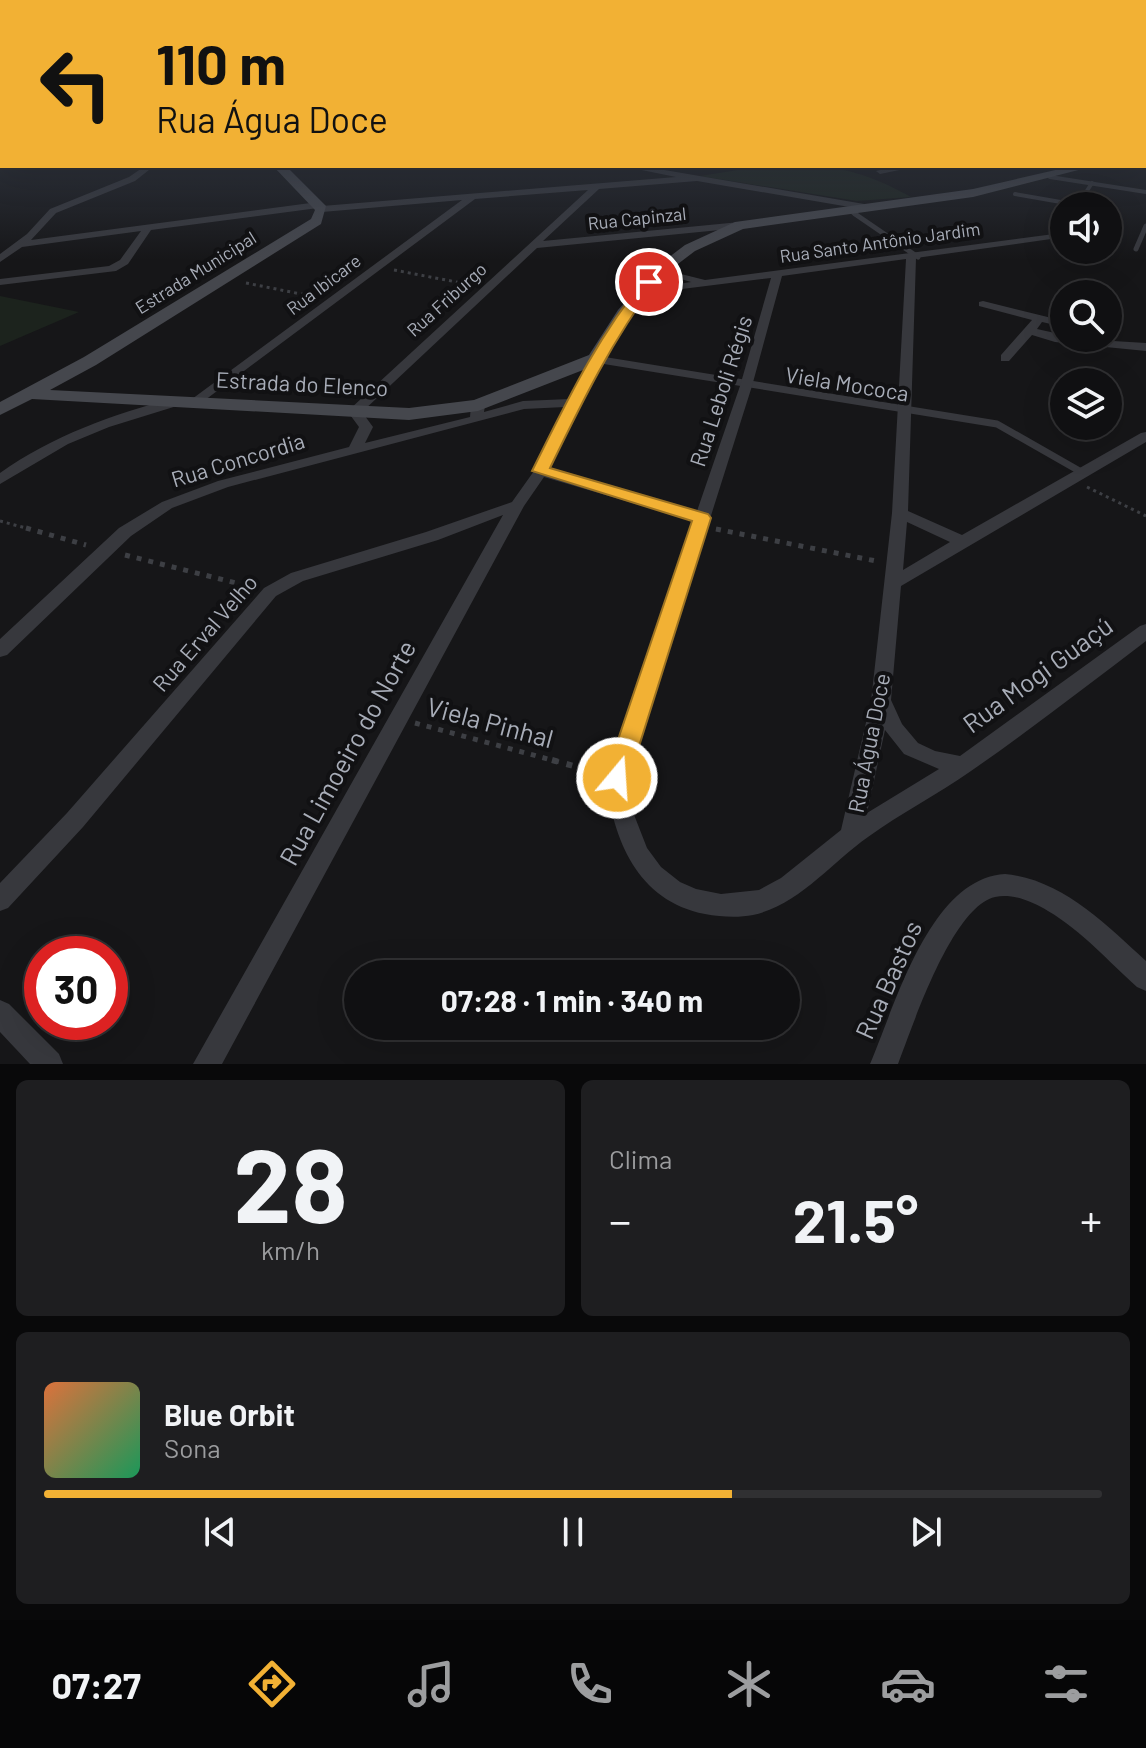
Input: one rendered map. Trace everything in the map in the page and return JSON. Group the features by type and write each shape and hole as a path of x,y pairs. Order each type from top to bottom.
{"street":[{"path":"0,259 22,244 58,207 132,179 147,168"},
{"path":"281,168 320,207"},
{"path":"639,168 867,207"},
{"path":"880,171 901,168"},
{"path":"700,522 541,471 595,359 638,293 661,270 690,248 740,225 973,193 1053,171 1070,172 1082,168"},
{"path":"642,183 658,171"},
{"path":"22,244 320,207 697,178"},
{"name":"Rua Friburgo","path":"355,412 596,187"},
{"name":"Rua Ibicare","path":"197,402 472,197"},
{"path":"807,197 809,215"},
{"name":"Estrada Municipal","path":"32,394 309,226 320,207"},
{"name":"Rua Capinzal","path":"537,245 740,225"},
{"path":"0,282 112,269 124,262 147,229"},
{"path":"665,232 684,241 690,248"},
{"name":"Rua Santo Antônio Jardim","path":"638,293 915,257 1050,233"},
{"name":"Rua Água Doce","path":"700,522 617,778 618,807 628,837 647,871 677,896 714,904 753,904 788,885 851,836 881,701 900,513 915,257"},
{"name":"Rua Santo Antônio Jardim","path":"661,270 713,284"},
{"name":"Rua Leboli Régis","path":"700,522 746,386 777,276"},
{"path":"983,304 1050,320"},
{"path":"1005,358 1040,318"},
{"path":"1029,330 1055,338 1146,347"},
{"path":"1122,339 1146,347"},
{"name":"Estrada do Elenco","path":"478,412 595,359"},
{"name":"Estrada do Elenco","path":"0,409 32,394 409,414 478,412 523,405 574,403"},
{"path":"0,480 36,452 78,431 175,402"},
{"path":"355,412 366,427 356,448"},
{"name":"Rua Concordia","path":"0,650 105,550 136,524 167,505 223,484 478,412"},
{"path":"892,584 960,540 1079,477 1146,436"},
{"name":"Rua Limoeiro do Norte","path":"207,1064 517,505 541,471"},
{"name":"Rua Erval Velho","path":"0,900 75,820 270,592 297,577 432,536 517,505"},
{"path":"900,513 960,540"},
{"name":"Rua Mogi Guaçú","path":"851,836 964,765 1146,631"},
{"name":"Rua Mogi Guaçú","path":"881,701 891,727 908,747 930,759 964,765"},
{"name":"Rua Bastos","path":"884,1064 949,919 970,898 987,887 1012,886 1060,904 1146,978"},
{"path":"0,1013 49,1064"}],"lane":[{"path":"1053,171 1092,183 1146,192"},
{"path":"1087,192 1092,183"},
{"path":"1015,194 1050,201"},
{"path":"849,210 915,257"},
{"path":"1136,249 1146,226"},
{"name":"Viela Mococa","path":"595,359 746,386 997,424 1079,477"}],"path":[{"path":"379,267 486,288"},
{"path":"223,279 334,300"},
{"path":"1079,477 1146,516"},
{"path":"0,521 270,592"},
{"path":"700,522 894,564"},
{"name":"Viela Pinhal","path":"399,719 617,778"}],"shaded area":[{"path":"744,169 844,170 911,197 857,201 700,176"},
{"path":"0,296 79,312 0,346"}],"route":[{"path":"617,778 702,518 541,471 595,359 638,293 649,282"}]}
